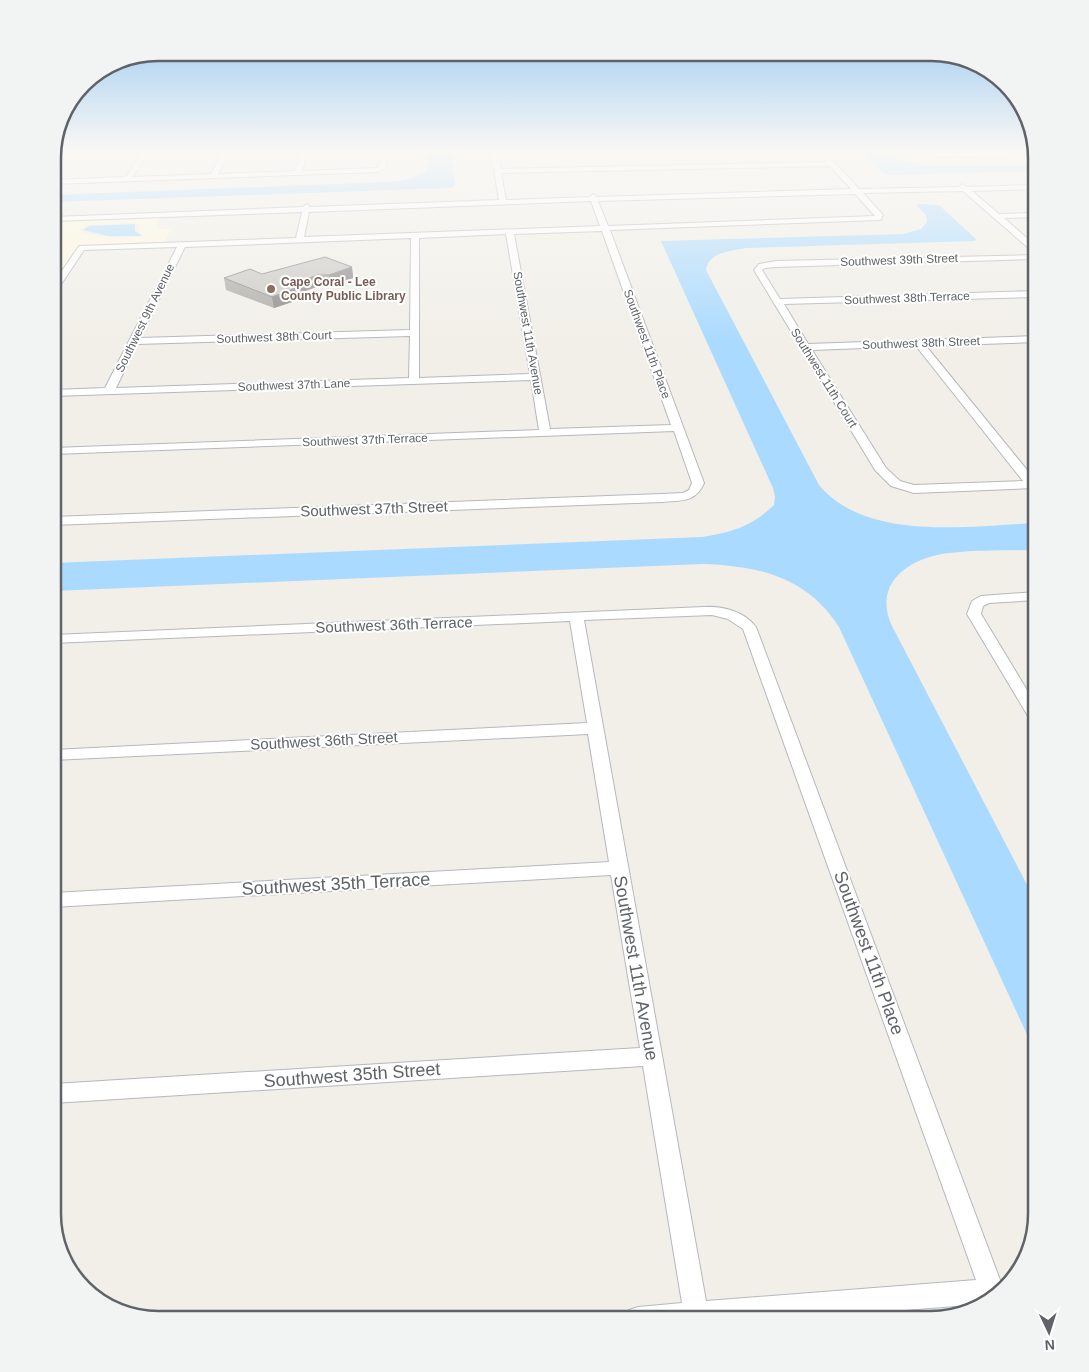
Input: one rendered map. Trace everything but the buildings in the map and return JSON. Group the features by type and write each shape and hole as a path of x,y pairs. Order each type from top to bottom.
{"street":[{"path":"61,217 108,215"},
{"path":"299,240 304,215"},
{"name":"Southwest 11th Place","path":"600,215 698,483 694,492"},
{"path":"61,278 82,248 878,218 879,215"},
{"path":"997,216 1028,215"},
{"path":"997,216 1028,243"},
{"name":"Southwest 11th Avenue","path":"510,232 545,434"},
{"path":"414,381 415,235"},
{"name":"Southwest 9th Avenue","path":"109,391 182,244"},
{"name":"Southwest 39th Street","path":"762,266 776,264 1028,257"},
{"name":"Southwest 11th Court","path":"762,266 758,270 777,302 881,470 890,481 899,486 914,489 1028,484"},
{"name":"Southwest 38th Terrace","path":"777,302 1028,294"},
{"name":"Southwest 38th Court","path":"135,341 414,333"},
{"name":"Southwest 38th Street","path":"805,346 1028,341"},
{"path":"919,343 1028,477"},
{"name":"Southwest 37th Lane","path":"61,393 535,377"},
{"name":"Southwest 37th Terrace","path":"61,451 678,428"},
{"name":"Southwest 37th Street","path":"61,521 662,498 685,496 694,492"},
{"path":"1028,596 986,599 977,604 974,614 1028,704"},
{"name":"Southwest 36th Terrace","path":"61,639 719,611 735,614"},
{"name":"Southwest 11th Place","path":"735,614 750,627 991,1290"},
{"name":"Southwest 11th Avenue","path":"576,617 696,1311"},
{"name":"Southwest 36th Street","path":"61,755 596,728"},
{"name":"Southwest 35th Terrace","path":"61,900 618,868"},
{"name":"Southwest 35th Street","path":"61,1093 652,1056"},
{"path":"774,1311 984,1295"}],"shaded area":[{"path":"159,216 157,229 172,229 162,245 76,249 61,271 61,220","holes":["132,223 138,224 138,231 145,236 116,238 82,233 80,230 89,225"]}],"water":[{"path":"926,215 950,215 976,239 975,241 746,248 716,256 711,259 706,270 819,485 839,503 864,515 891,523 951,527 1028,523 1028,550 956,552 921,560 910,566 893,581 886,601 887,613 892,626 1028,887 1028,1037 839,627 812,596 780,578 743,568 703,564 61,591 61,563 702,537 741,527 757,519 774,505 773,488 661,241 903,234 921,229 927,222"},
{"path":"135,224 135,231 142,236 108,236 83,230 89,226"}],"place":[{"name":"Cape Coral - Lee County Public Library","path":"271,289"}]}
